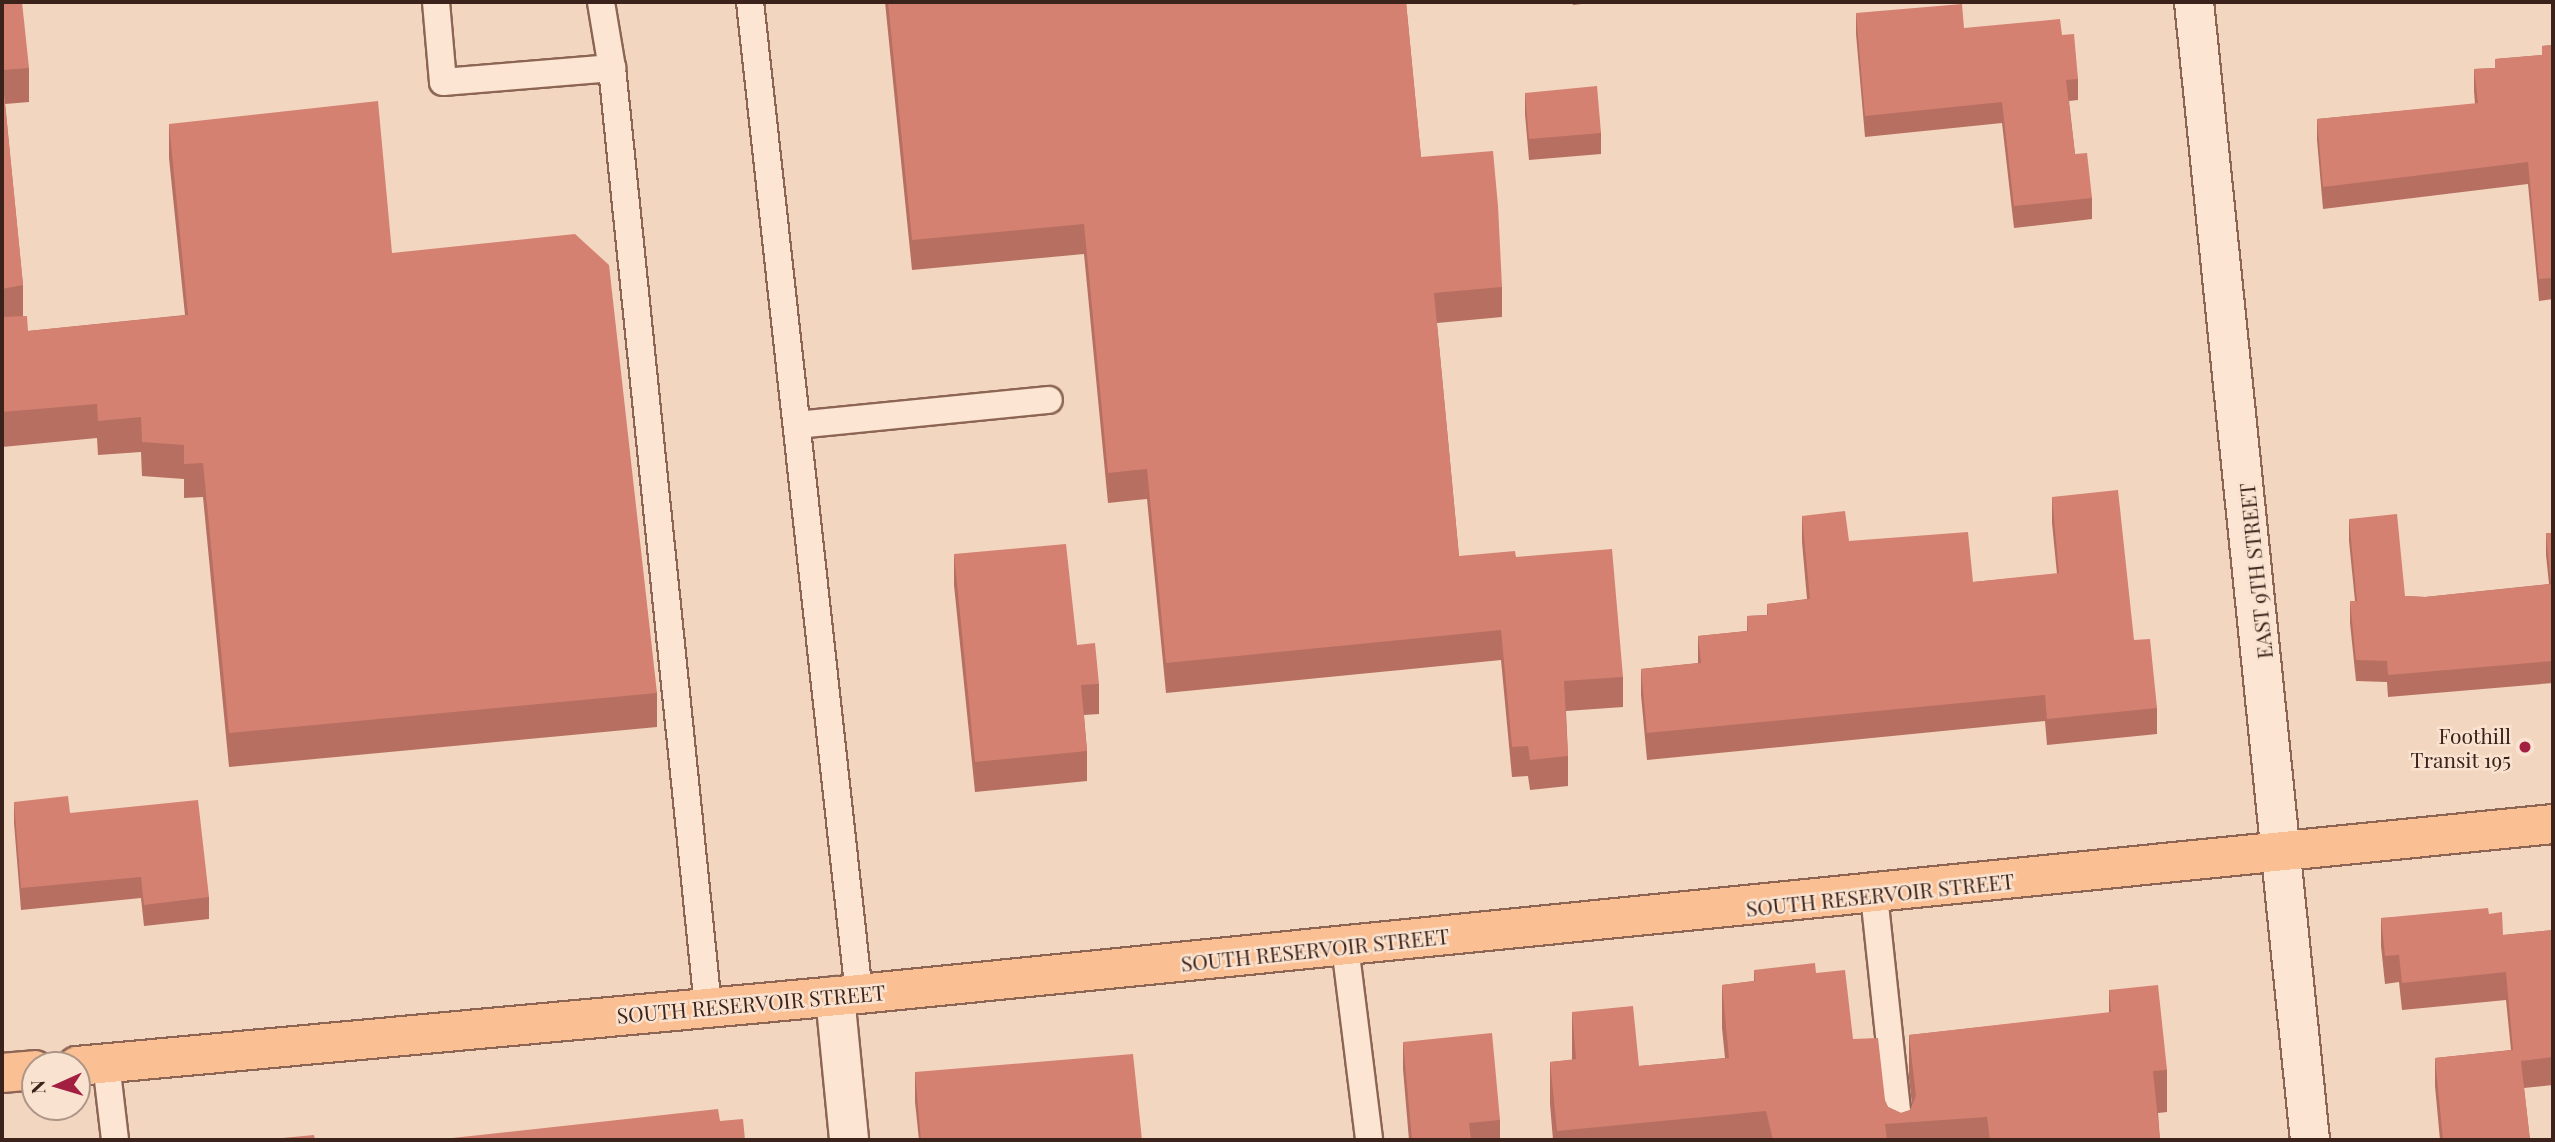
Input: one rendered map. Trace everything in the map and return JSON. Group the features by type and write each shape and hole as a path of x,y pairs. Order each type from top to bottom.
{"main road":[{"name":"SOUTH RESERVOIR STREET","path":"91,1065 847,995 2284,855 2553,824"},
{"path":"2,1073 21,1071"}],"street":[{"name":"EAST 9TH STREET","path":"2194,2 2284,855 2310,1140"},
{"path":"847,995 849,1140"}],"lane":[{"path":"436,2 443,82 611,68"},
{"path":"601,2 611,68 708,1006"},
{"path":"750,2 797,425 847,995"},
{"path":"797,425 1049,400"},
{"path":"1874,895 1900,1140"},
{"path":"1345,946 1369,1140"},
{"path":"91,1065 115,1140"}],"building":[{"path":"2,2 22,2 29,68 2,70"},
{"path":"888,2 1406,2 1421,157 1493,151 1502,287 1434,293 1459,556 1515,551 1516,557 1612,549 1623,677 1564,681 1568,756 1530,760 1528,746 1512,747 1501,630 1166,663 1147,469 1108,473 1084,224 912,240"},
{"path":"1962,4 1964,28 2060,19 2062,35 2074,34 2078,79 2066,80 2075,154 2087,153 2092,198 2014,206 2002,102 1865,116 1856,13"},
{"path":"2553,45 2553,278 2539,279 2528,162 2323,187 2317,119 2478,103 2474,69 2495,68 2495,59 2542,55 2542,46"},
{"path":"2,72 23,285 2,289"},
{"path":"1597,86 1601,133 1529,139 1525,93"},
{"path":"378,101 392,253 575,234 609,265 657,693 229,733 203,463 184,464 184,445 142,442 141,417 98,421 97,404 2,412 2,317 27,316 28,331 188,315 169,124"},
{"path":"2118,490 2134,640 2150,639 2157,708 2047,719 2045,695 1647,733 1641,669 1701,663 1698,636 1748,631 1747,616 1768,615 1767,604 1810,599 1802,516 1845,511 1849,541 1968,532 1973,582 2059,573 2052,497"},
{"path":"2397,514 2405,596 2425,597 2551,584 2546,533 2553,533 2553,661 2388,675 2387,661 2356,660 2350,601 2357,601 2349,519"},
{"path":"1066,544 1077,645 1095,643 1099,684 1081,685 1087,751 975,762 954,554"},
{"path":"68,796 70,813 198,800 209,897 144,905 141,877 21,888 14,802"},
{"path":"2488,908 2489,914 2502,912 2503,935 2553,930 2553,1057 2521,1061 2530,1140 2443,1140 2435,1058 2513,1050 2506,972 2402,983 2399,955 2385,956 2381,918"},
{"path":"1815,963 1816,973 1845,970 1853,1039 1878,1038 1885,1100 1888,1107 1901,1113 1910,1110 1916,1096 1909,1035 2111,1012 2109,990 2158,985 2167,1070 2153,1071 2160,1140 1990,1140 1987,1117 1885,1124 1887,1140 1773,1140 1766,1111 1557,1131 1550,1062 1576,1059 1572,1012 1633,1006 1639,1066 1729,1058 1722,985 1755,981 1754,970"},
{"path":"1492,1033 1500,1120 1469,1123 1471,1140 1412,1140 1403,1042"},
{"path":"1133,1054 1142,1140 921,1140 915,1072"},
{"path":"718,1109 720,1121 743,1119 745,1140 434,1140"},
{"path":"314,1135 315,1140 262,1140"}],"place":[{"name":"Foothill Transit 195","path":"2525,747"}]}
